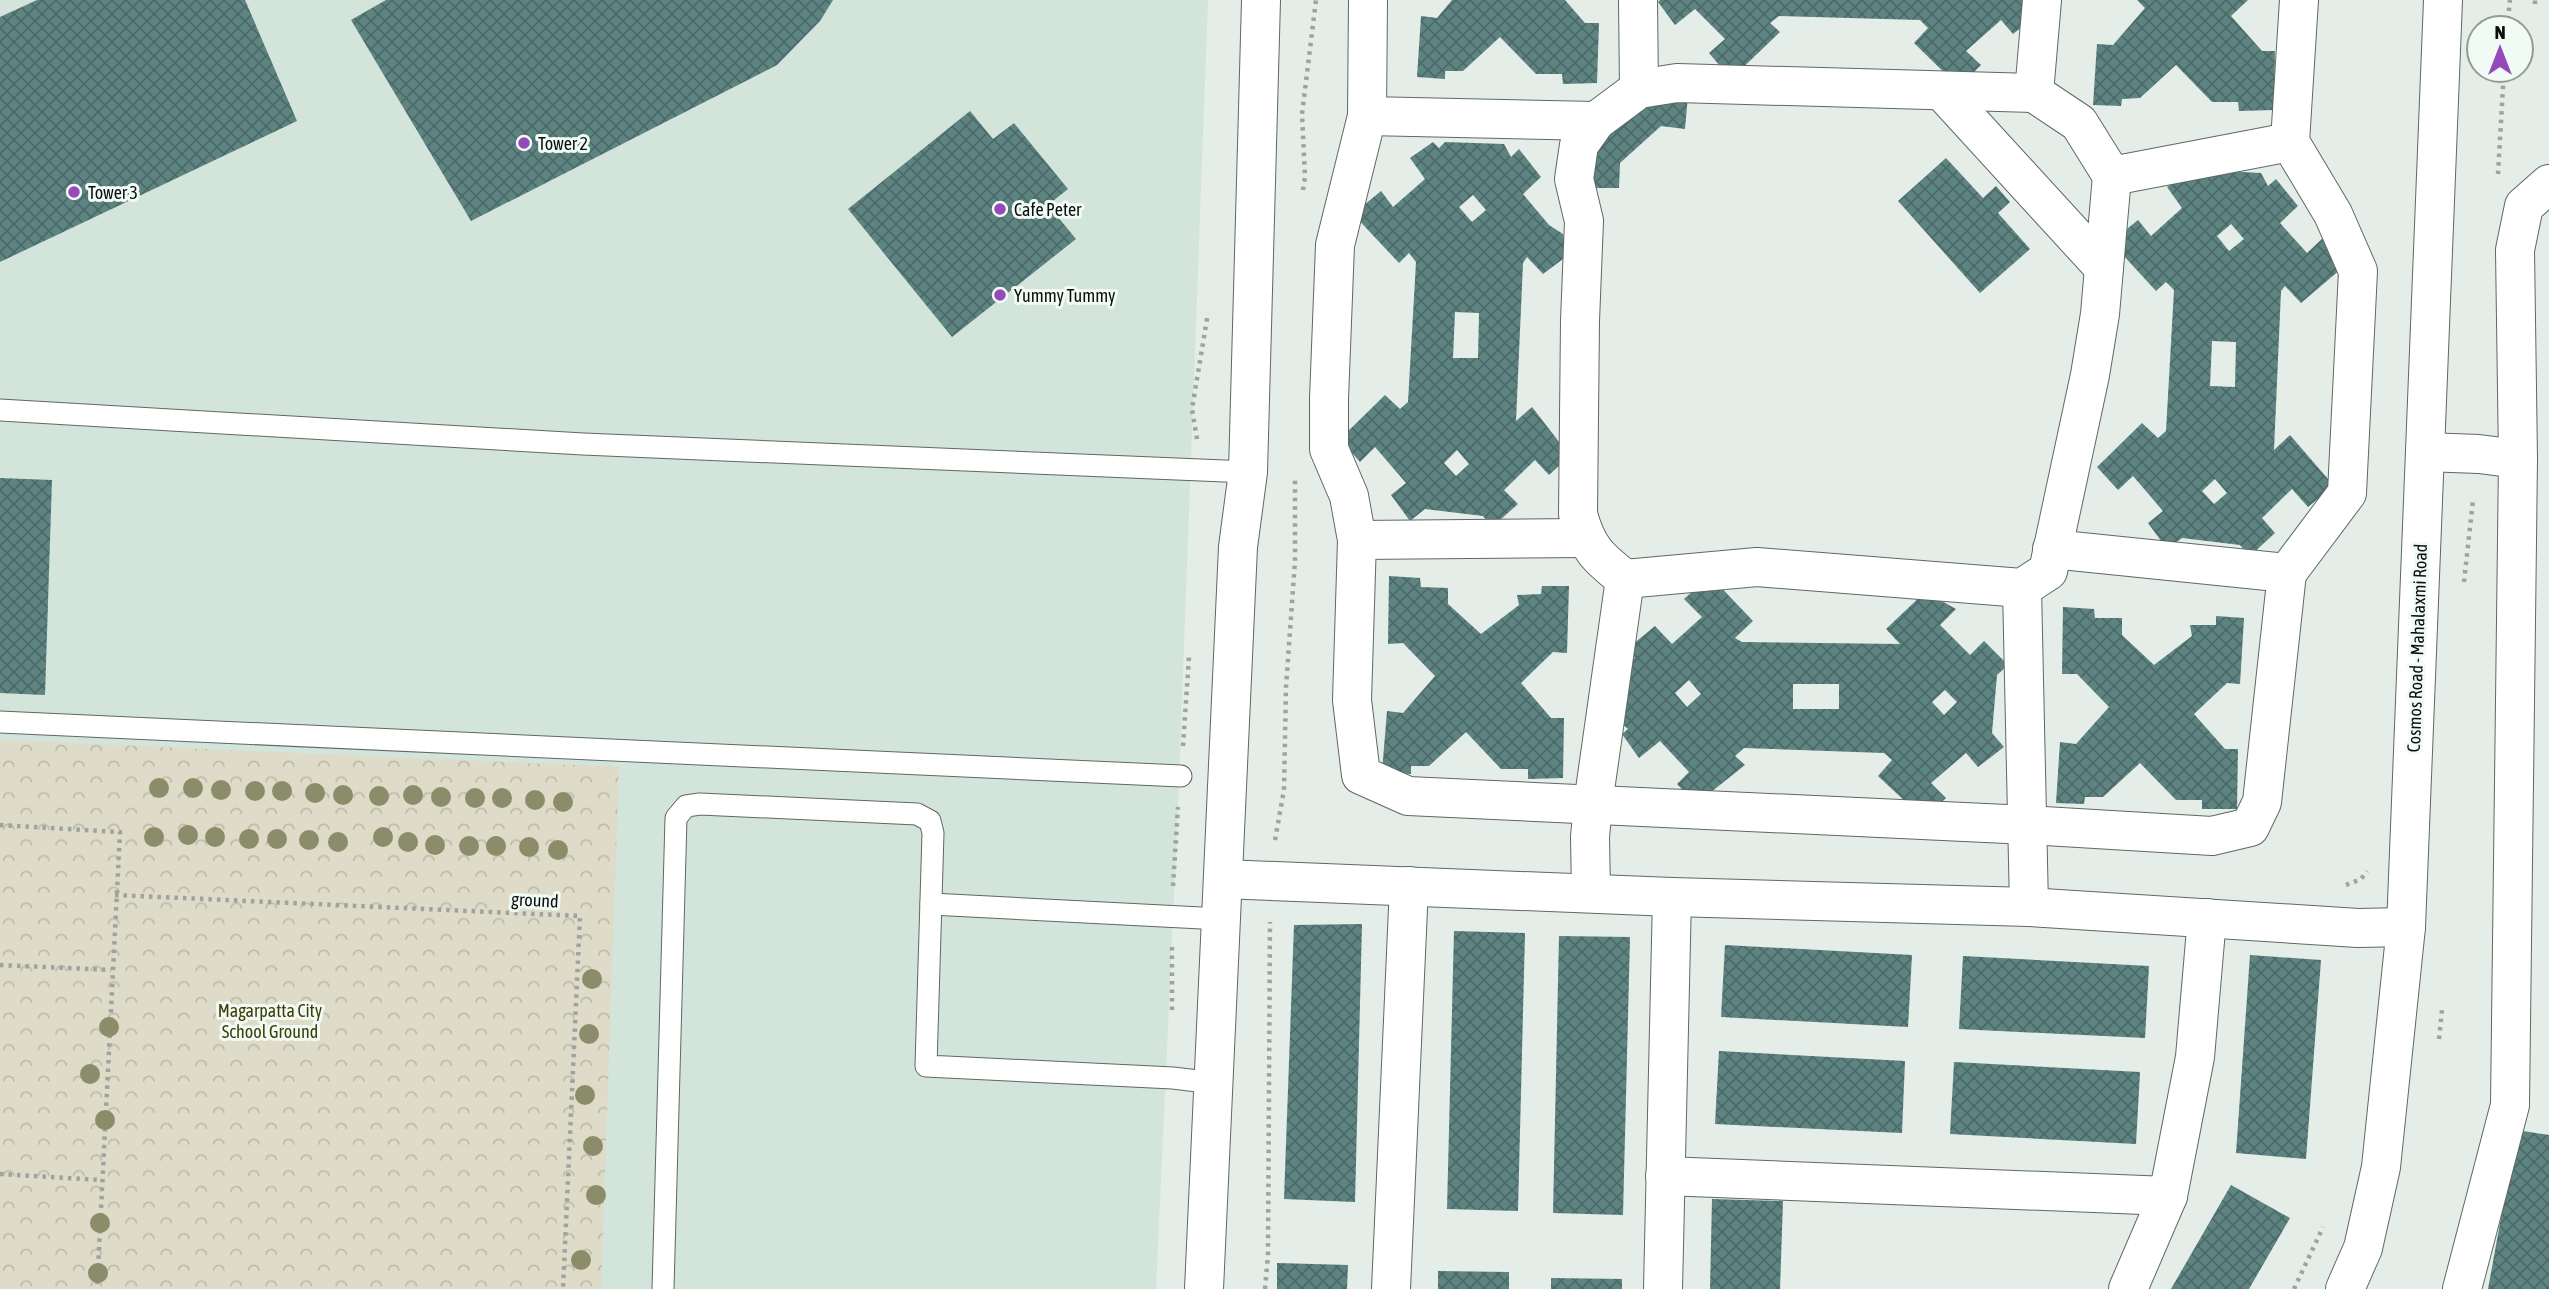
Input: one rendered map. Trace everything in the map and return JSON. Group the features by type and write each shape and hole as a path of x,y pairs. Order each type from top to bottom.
{"street":[{"path":"1205,1289 1238,547 1248,472 1261,0"},
{"path":"1368,0 1367,116 1335,245 1329,399 1329,449 1349,496 1357,540 1352,699 1361,775 1408,796 2212,836 2250,827 2262,802 2287,573 2347,493 2358,271 2333,214 2290,142 2299,0"},
{"path":"1638,0 1639,89"},
{"path":"2034,93 2042,0"},
{"name":"Cosmos Road - Mahalaxmi Road","path":"2345,1289 2362,1248 2381,1167 2406,927 2443,0"},
{"path":"1678,83 1942,91 2034,93 2079,123 2112,176 2100,314 2090,375 2048,571 2022,588 1757,567 1625,579 1604,563 1584,538 1578,514 1584,221 1574,179 1579,145 1596,121 1639,89 1678,83"},
{"path":"1942,91 2104,268"},
{"path":"1367,116 1596,121"},
{"path":"2112,176 2290,142"},
{"path":"2462,1289 2510,1105 2518,459 2515,250 2524,206 2549,184"},
{"path":"2425,452 2518,459"},
{"path":"1357,540 1584,538"},
{"path":"2052,548 2287,573"},
{"path":"1591,892 1590,837 1593,804 1625,579"},
{"path":"2022,588 2029,907"},
{"path":"1223,879 1672,897 2029,907 2358,928 2406,927"},
{"path":"1391,1289 1409,886"},
{"path":"1663,1289 1672,897"},
{"path":"2128,1289 2168,1196 2195,1057 2207,918"},
{"path":"1665,1176 2168,1196"}],"lane":[{"path":"0,410 583,444 1248,472"},
{"path":"0,722 1181,776"},
{"path":"663,1289 676,818 685,806 700,804 917,814 930,821 933,833 926,1066 1172,1078 1214,1083"},
{"path":"931,904 1221,919"}],"path":[{"path":"1302,201 1305,177 1302,114 1316,0"},
{"path":"1265,1289 1268,1255 1271,882 1284,790 1286,687 1295,561 1295,477"},
{"path":"0,825 120,832 97,1289"},
{"path":"2337,888 2361,879 2374,861"},
{"name":"ground","path":"115,895 580,916 563,1289"},
{"path":"0,965 111,970"},
{"path":"0,1174 102,1180"}],"shaded area":[{"path":"0,0 1208,0 1178,807 1156,1289 0,1289"}],"green space":[{"name":"Magarpatta City School Ground","path":"0,740 619,767 601,1289 0,1289"}],"building":[{"name":"Tower 3","path":"37,0 245,0 297,121 0,262 0,17"},
{"name":"Tower 2","path":"386,0 833,0 820,21 777,65 471,221 351,20"},
{"path":"1452,0 1565,0 1585,23 1599,23 1597,83 1563,84 1562,74 1536,74 1500,37 1463,71 1445,71 1445,79 1417,77 1421,16 1437,18"},
{"path":"2027,0 2039,14 2013,34 2001,20 1966,51 1981,65 1959,87 1914,43 1928,28 1920,20 1779,16 1770,23 1780,32 1731,79 1709,53 1725,39 1695,9 1675,25 1658,2"},
{"path":"2137,0 2248,0 2231,16 2262,51 2275,51 2274,110 2239,111 2238,102 2212,102 2176,65 2140,98 2122,99 2121,106 2093,105 2097,44 2113,45 2145,8"},
{"path":"1688,95 1685,129 1661,126 1620,163 1619,188 1589,188 1590,149 1646,97"},
{"path":"970,111 993,139 1014,123 1068,189 1048,205 1076,239 952,337 848,209"},
{"path":"1433,142 1439,148 1445,142 1504,144 1511,157 1519,149 1541,177 1523,194 1549,225 1563,234 1567,256 1543,274 1527,257 1523,263 1516,421 1532,407 1570,456 1549,475 1535,460 1504,490 1518,504 1492,527 1483,516 1425,509 1410,521 1391,495 1406,483 1375,447 1360,462 1340,439 1385,395 1400,409 1408,402 1416,262 1409,253 1399,263 1353,214 1381,191 1393,207 1425,179 1410,158","holes":["1473,195 1486,210 1472,222 1459,207","1455,312 1479,313 1478,358 1453,358","1457,450 1469,464 1456,476 1444,463"]},
{"path":"1946,158 1983,198 1996,186 2010,202 1998,213 2030,249 1980,293 1898,201"},
{"path":"2191,171 2261,173 2268,186 2276,179 2298,206 2280,223 2307,253 2325,236 2348,263 2301,303 2285,286 2281,291 2274,450 2290,435 2334,486 2308,507 2292,489 2262,518 2275,533 2250,556 2240,545 2182,538 2167,549 2148,523 2163,511 2133,476 2118,490 2097,467 2142,423 2158,438 2166,431 2174,290 2166,282 2156,291 2111,242 2138,220 2151,236 2182,208 2167,187","holes":["2231,224 2244,239 2229,251 2217,236","2212,341 2236,342 2235,387 2210,386","2215,479 2227,493 2214,504 2202,491"]},
{"path":"0,478 52,480 45,695 0,693"},
{"path":"1389,576 1420,578 1421,587 1448,588 1448,604 1481,634 1519,605 1517,595 1541,594 1542,586 1569,586 1567,653 1553,652 1521,683 1551,718 1564,718 1563,778 1528,779 1528,769 1501,769 1466,732 1429,766 1411,766 1411,774 1382,772 1387,711 1403,713 1435,676 1403,643 1388,644"},
{"path":"1710,576 1753,621 1735,638 1742,642 1900,644 1886,629 1925,592 1956,609 1940,625 1970,655 1984,641 2008,665 1997,675 1992,733 2004,747 1978,767 1966,753 1931,783 1946,798 1924,819 1878,776 1892,760 1884,753 1744,748 1735,756 1745,765 1696,804 1677,784 1689,772 1660,741 1639,758 1622,734 1628,729 1621,723 1623,665 1635,658 1627,649 1655,626 1672,644 1702,617 1684,599","holes":["1689,680 1701,694 1687,707 1675,693","1793,684 1839,684 1839,709 1793,709","1945,690 1957,702 1944,715 1932,702"]},
{"path":"2063,607 2094,609 2095,618 2122,618 2122,635 2154,665 2192,636 2190,625 2216,625 2216,616 2244,618 2240,684 2227,683 2194,714 2225,749 2238,749 2237,809 2202,809 2202,800 2176,800 2140,763 2103,797 2085,797 2084,804 2056,803 2060,742 2076,744 2109,707 2077,674 2062,674"},
{"path":"1362,924 1355,1202 1284,1199 1294,925"},
{"path":"1454,931 1525,933 1518,1211 1447,1209"},
{"path":"1559,936 1630,937 1623,1215 1553,1213"},
{"path":"1725,945 1912,955 1908,1027 1721,1017"},
{"path":"2250,955 2321,960 2306,1159 2236,1153"},
{"path":"1963,956 2149,966 2145,1038 1959,1029"},
{"path":"1719,1051 1905,1061 1902,1133 1715,1124"},
{"path":"1954,1062 2140,1072 2136,1144 1950,1134"},
{"path":"2517,1130 2549,1135 2549,1289 2488,1289"},
{"path":"2231,1185 2290,1218 2249,1289 2171,1289"},
{"path":"1712,1199 1783,1201 1780,1289 1710,1289"},
{"path":"1277,1263 1348,1265 1347,1289 1277,1289"},
{"path":"1438,1271 1509,1272 1509,1289 1438,1289"},
{"path":"1551,1278 1622,1279 1622,1289 1551,1289"}],"place":[{"name":"Tower 2","path":"524,143"},
{"name":"Tower 3","path":"74,192"},
{"name":"Cafe Peter","path":"1000,209"},
{"name":"Yummy Tummy","path":"1000,295"}]}
